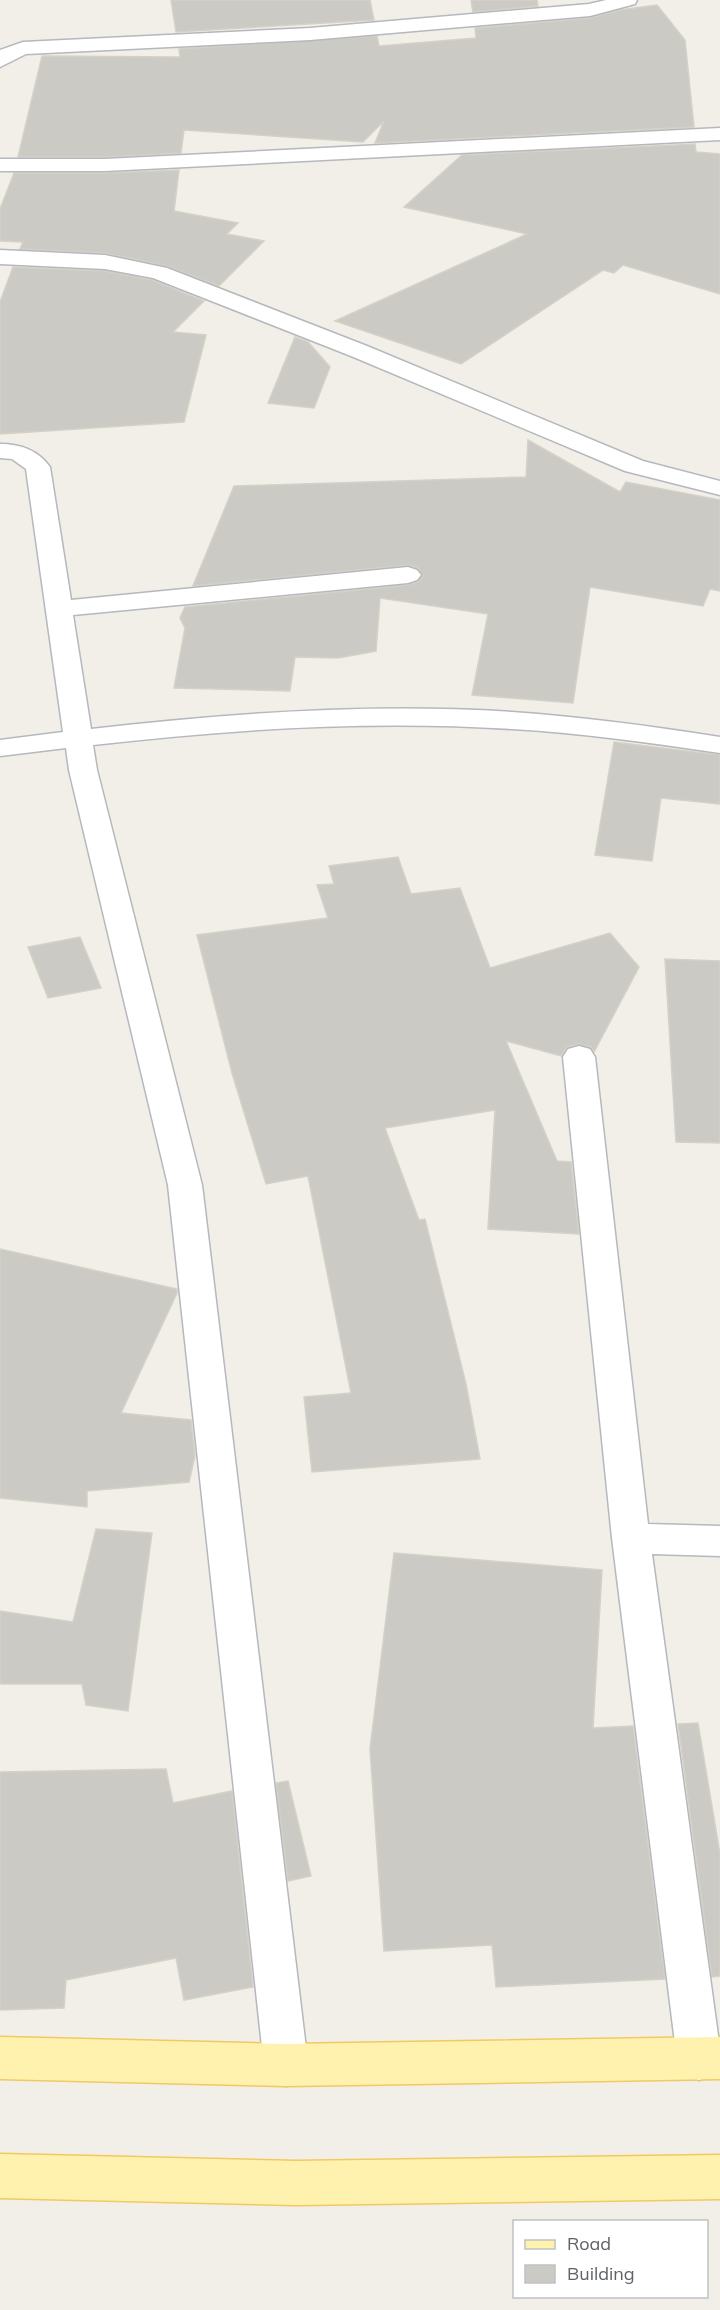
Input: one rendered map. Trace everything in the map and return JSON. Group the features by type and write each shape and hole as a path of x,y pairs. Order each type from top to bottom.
{"main road":[{"path":"0,2058 286,2065 710,2059"},
{"path":"0,2176 296,2183 720,2176"}],"street":[{"path":"0,61 4,55 23,48 310,34 590,10 628,0"},
{"path":"0,165 105,165 720,134"},
{"path":"0,257 105,262 159,273 359,351 634,466 720,488"},
{"path":"0,451 12,451 29,457 38,467 83,770 185,1185 286,2065"},
{"path":"59,609 408,575"},
{"path":"0,748 78,738 243,723 354,717 481,719 631,731 720,745"},
{"path":"579,1058 632,1538 710,2059"},
{"path":"632,1538 720,1541"}],"building":[{"path":"171,0 370,0 374,20 176,32"},
{"path":"471,0 537,0 538,6 473,12"},
{"path":"657,5 685,40 694,127 375,143 384,121 363,142 184,130 181,153 105,157 18,157 42,56 180,57 179,49 377,36 379,46 476,38 475,28 590,18 620,10"},
{"path":"695,144 696,152 720,154 720,294 623,265 614,273 603,270 461,364 335,321 527,234 404,207 462,155"},
{"path":"179,170 174,211 238,223 227,234 264,241 219,286 167,266 105,253 20,249 23,242 0,241 0,209 14,173"},
{"path":"13,267 105,271 152,280 204,301 173,332 206,335 184,422 0,434 0,302"},
{"path":"295,337 308,342 330,367 314,408 268,403"},
{"path":"528,440 620,492 626,482 720,500 720,591 710,589 703,606 590,587 573,703 472,695 488,614 380,598 376,651 338,658 295,657 290,691 174,688 185,628 180,618 185,607 408,585 418,582 423,575 418,568 408,565 193,586 234,486 526,477"},
{"path":"614,742 720,755 720,804 661,798 652,861 595,855"},
{"path":"398,857 411,894 460,888 490,968 610,933 639,967 594,1052 591,1047 578,1044 567,1047 561,1056 506,1041 557,1161 571,1162 579,1234 488,1229 495,1110 385,1128 419,1220 425,1219 466,1384 480,1459 312,1472 304,1397 351,1393 308,1176 266,1184 232,1073 197,935 328,918 317,885 334,884 329,866"},
{"path":"80,937 101,988 48,998 28,947"},
{"path":"665,959 720,961 720,1143 676,1142"},
{"path":"0,1249 177,1289 121,1413 191,1420 195,1456 189,1482 87,1491 87,1507 0,1498"},
{"path":"96,1529 152,1533 128,1711 86,1705 82,1684 0,1684 0,1611 73,1622"},
{"path":"394,1553 602,1570 593,1728 633,1726 665,1979 496,1987 492,1945 384,1951 370,1749"},
{"path":"698,1723 720,1854 720,1976 712,1977 678,1724"},
{"path":"166,1769 173,1803 232,1791 253,1987 184,2000 176,1958 66,1980 64,2008 0,2010 0,1772"},
{"path":"288,1781 311,1876 288,1881 276,1783"}]}
